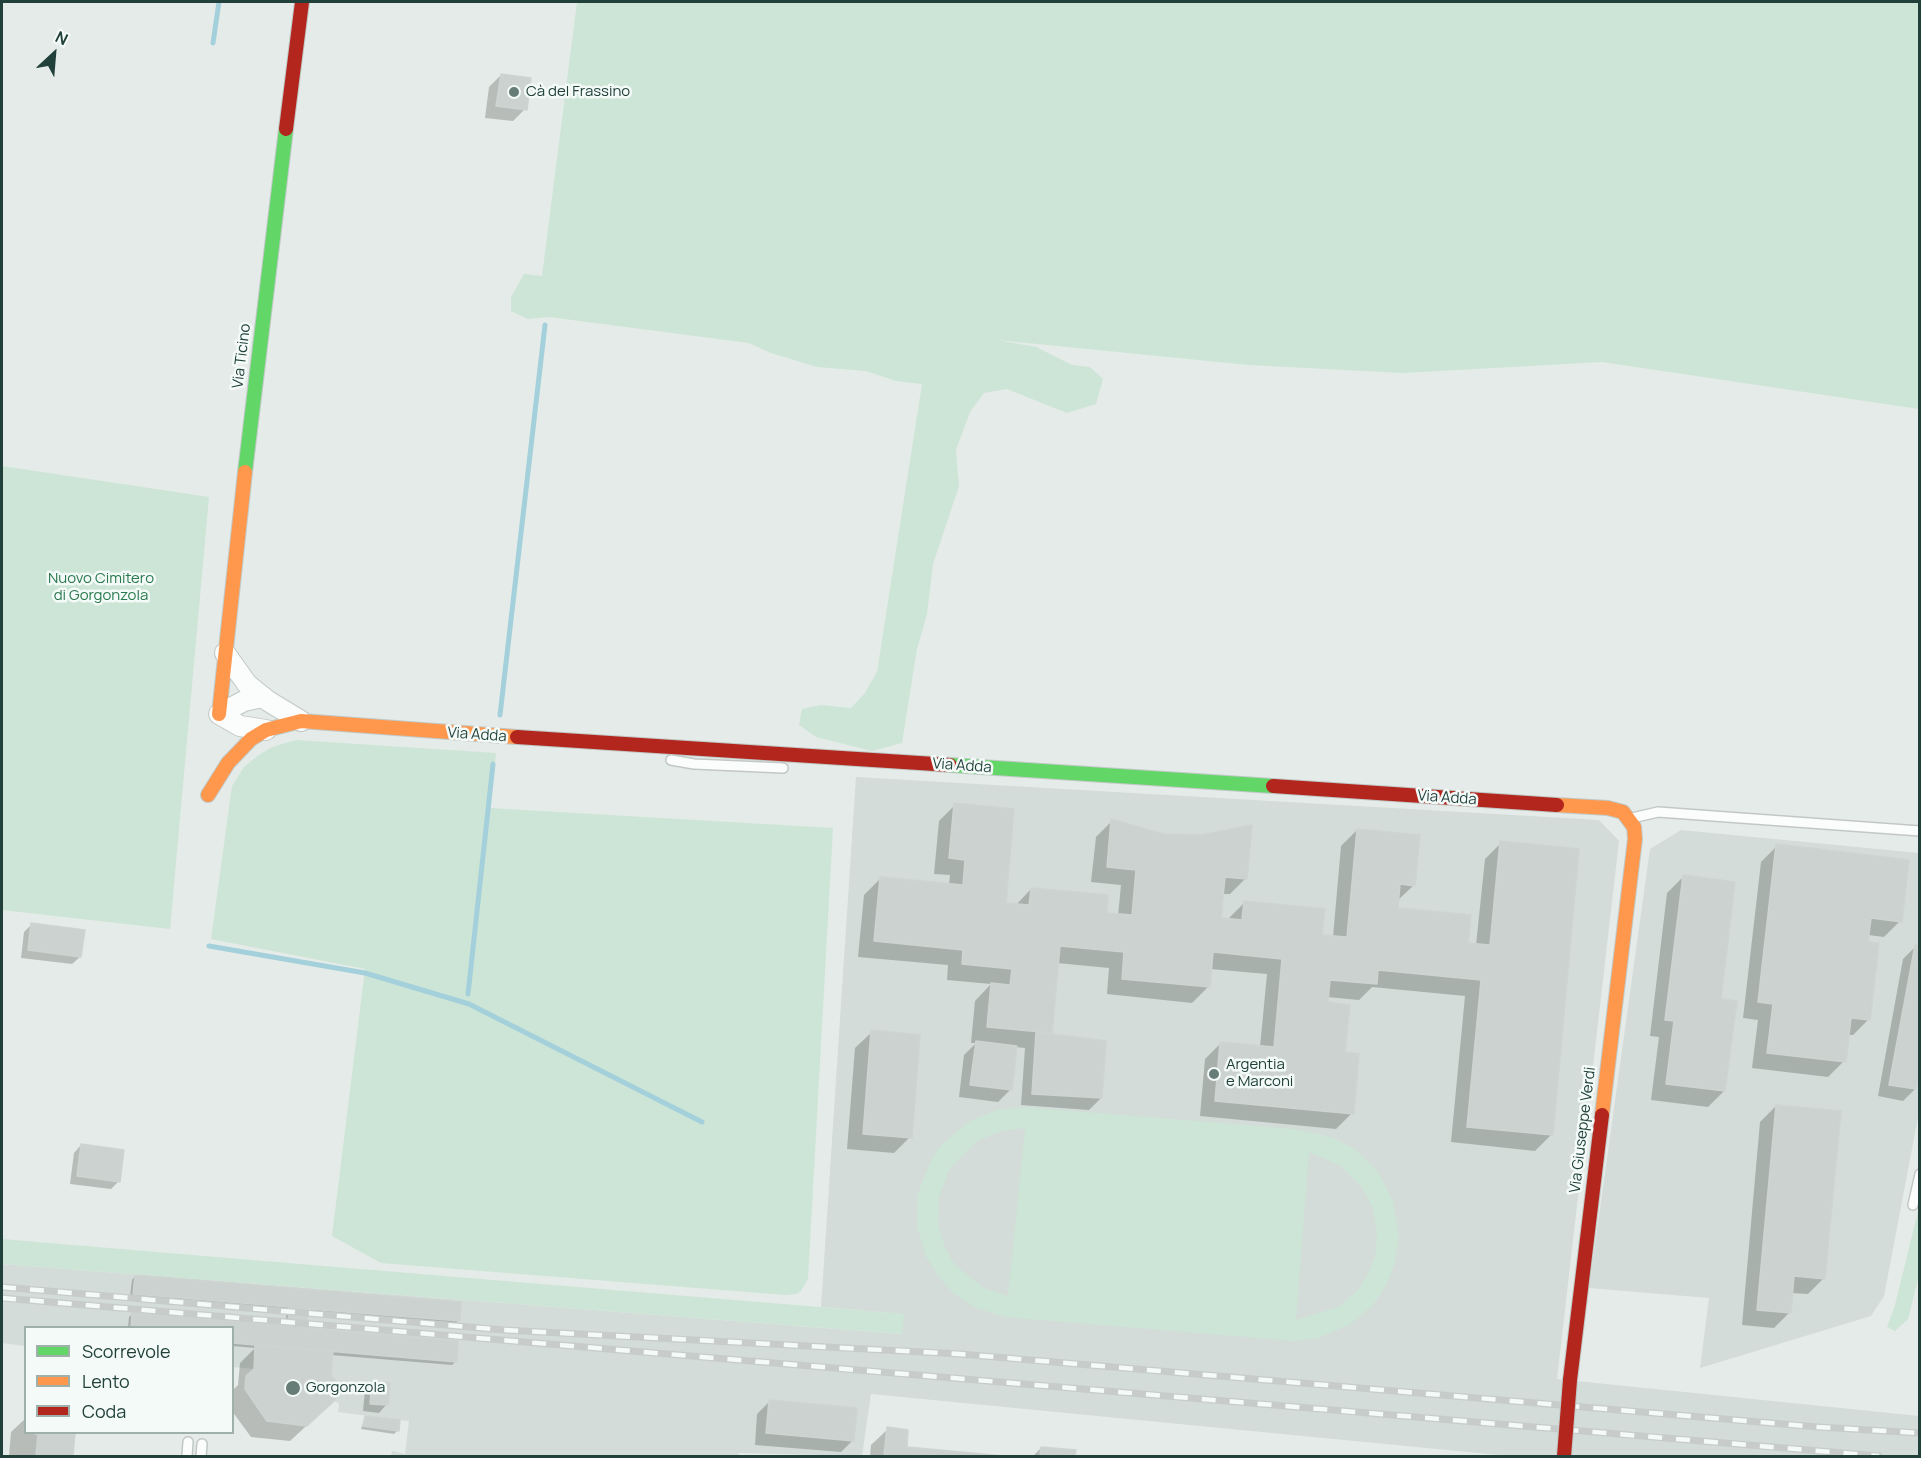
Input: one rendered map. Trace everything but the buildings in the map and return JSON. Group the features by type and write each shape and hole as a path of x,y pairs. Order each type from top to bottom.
{"street":[{"name":"Via Ticino","path":"219,714 247,452 302,2"},
{"name":"Via Adda","path":"225,653 243,679 263,698 301,721"},
{"path":"219,714 244,701 263,698"},
{"name":"Via Adda","path":"219,714 240,726 266,730"},
{"name":"Via Adda","path":"208,795 237,752 266,730 301,721 633,745 821,763 1608,808 1627,815"},
{"name":"Via Giuseppe Verdi","path":"1564,1456 1570,1380 1635,839 1634,826 1627,815"}],"lane":[{"path":"633,745 652,756"},
{"path":"663,758 694,764 794,768"},
{"name":"Via Adda","path":"1627,815 1658,812 1920,831"},
{"path":"1913,1205 1920,1174"},
{"path":"187,1456 189,1442"},
{"path":"201,1456 202,1444"}],"shaded area":[{"name":"Argentia e Marconi","path":"856,777 1599,820 1619,841 1557,1379 1919,1416 1919,1456 1509,1456 871,1394 862,1456 739,1453 739,1456 391,1456 392,1451 405,1454 409,1421 338,1412 339,1404 335,1401 307,1426 267,1421 245,1389 246,1376 253,1369 234,1367 234,1326 24,1326 24,1346 2,1343 2,1264 901,1334 903,1314 821,1307"},
{"path":"1681,830 1919,853 1919,1112 1884,1296 1871,1316 1700,1368 1709,1298 1589,1288 1650,849"}],"green space":[{"path":"577,2 1919,2 1919,409 1602,362 1403,373 1249,365 997,340 1036,347 1072,365 1090,367 1103,379 1096,404 1067,413 1007,389 984,393 970,412 956,450 959,486 933,564 927,614 917,649 902,743 872,751 816,737 799,725 802,709 821,705 851,708 865,693 877,672 922,384 896,381 866,371 817,367 771,353 749,343 549,317 528,319 511,311 511,297 524,274 542,276"},
{"name":"Nuovo Cimitero di Gorgonzola","path":"2,466 209,497 170,929 2,910"},
{"path":"296,740 496,753 490,808 833,828 808,1279 801,1291 785,1295 381,1263 332,1236 365,969 211,939 232,786 244,767 259,755 272,747"},
{"path":"1024,1107 1295,1129 1334,1138 1353,1148 1368,1161 1380,1175 1393,1201 1399,1236 1395,1262 1387,1284 1373,1305 1349,1325 1318,1338 1294,1341 1005,1317 974,1307 953,1293 926,1257 917,1226 918,1193 932,1158 940,1146 968,1122 997,1110","holes":["1025,1128 1008,1296 984,1288 955,1265 945,1248 938,1224 939,1197 950,1168 979,1140 1002,1131","1309,1152 1341,1166 1362,1187 1373,1208 1377,1236 1375,1257 1357,1291 1338,1307 1296,1320"]},
{"path":"1919,1207 1919,1275 1908,1319 1895,1331 1887,1327 1895,1305"},
{"path":"2,1239 904,1314 902,1334 2,1264"}],"waterway":[{"path":"213,43 219,2"},
{"path":"500,715 545,325"},
{"path":"468,994 493,764"},
{"path":"209,946 365,973 469,1004 702,1122"}],"railway":[{"path":"2,1287 504,1330 960,1354 1818,1427 1920,1433"},
{"path":"2,1298 1879,1456"}],"traffic: fast":[{"path":"245,472 286,129"},
{"path":"950,765 1273,786"}],"traffic: slow":[{"path":"219,714 245,472"},
{"path":"208,795 228,763 251,739 266,730 301,721 517,737"},
{"path":"1557,805 1608,808 1623,812 1634,827 1635,839 1602,1115"}],"traffic: jam":[{"path":"286,129 302,2"},
{"path":"517,737 950,765"},
{"path":"1273,786 1557,805"},
{"path":"1570,1380 1602,1115"},
{"path":"1564,1456 1570,1380"}],"place":[{"name":"Cà del Frassino","path":"514,92"},
{"name":"Argentia e Marconi","path":"1214,1074"},
{"name":"Gorgonzola","path":"293,1388"}]}
